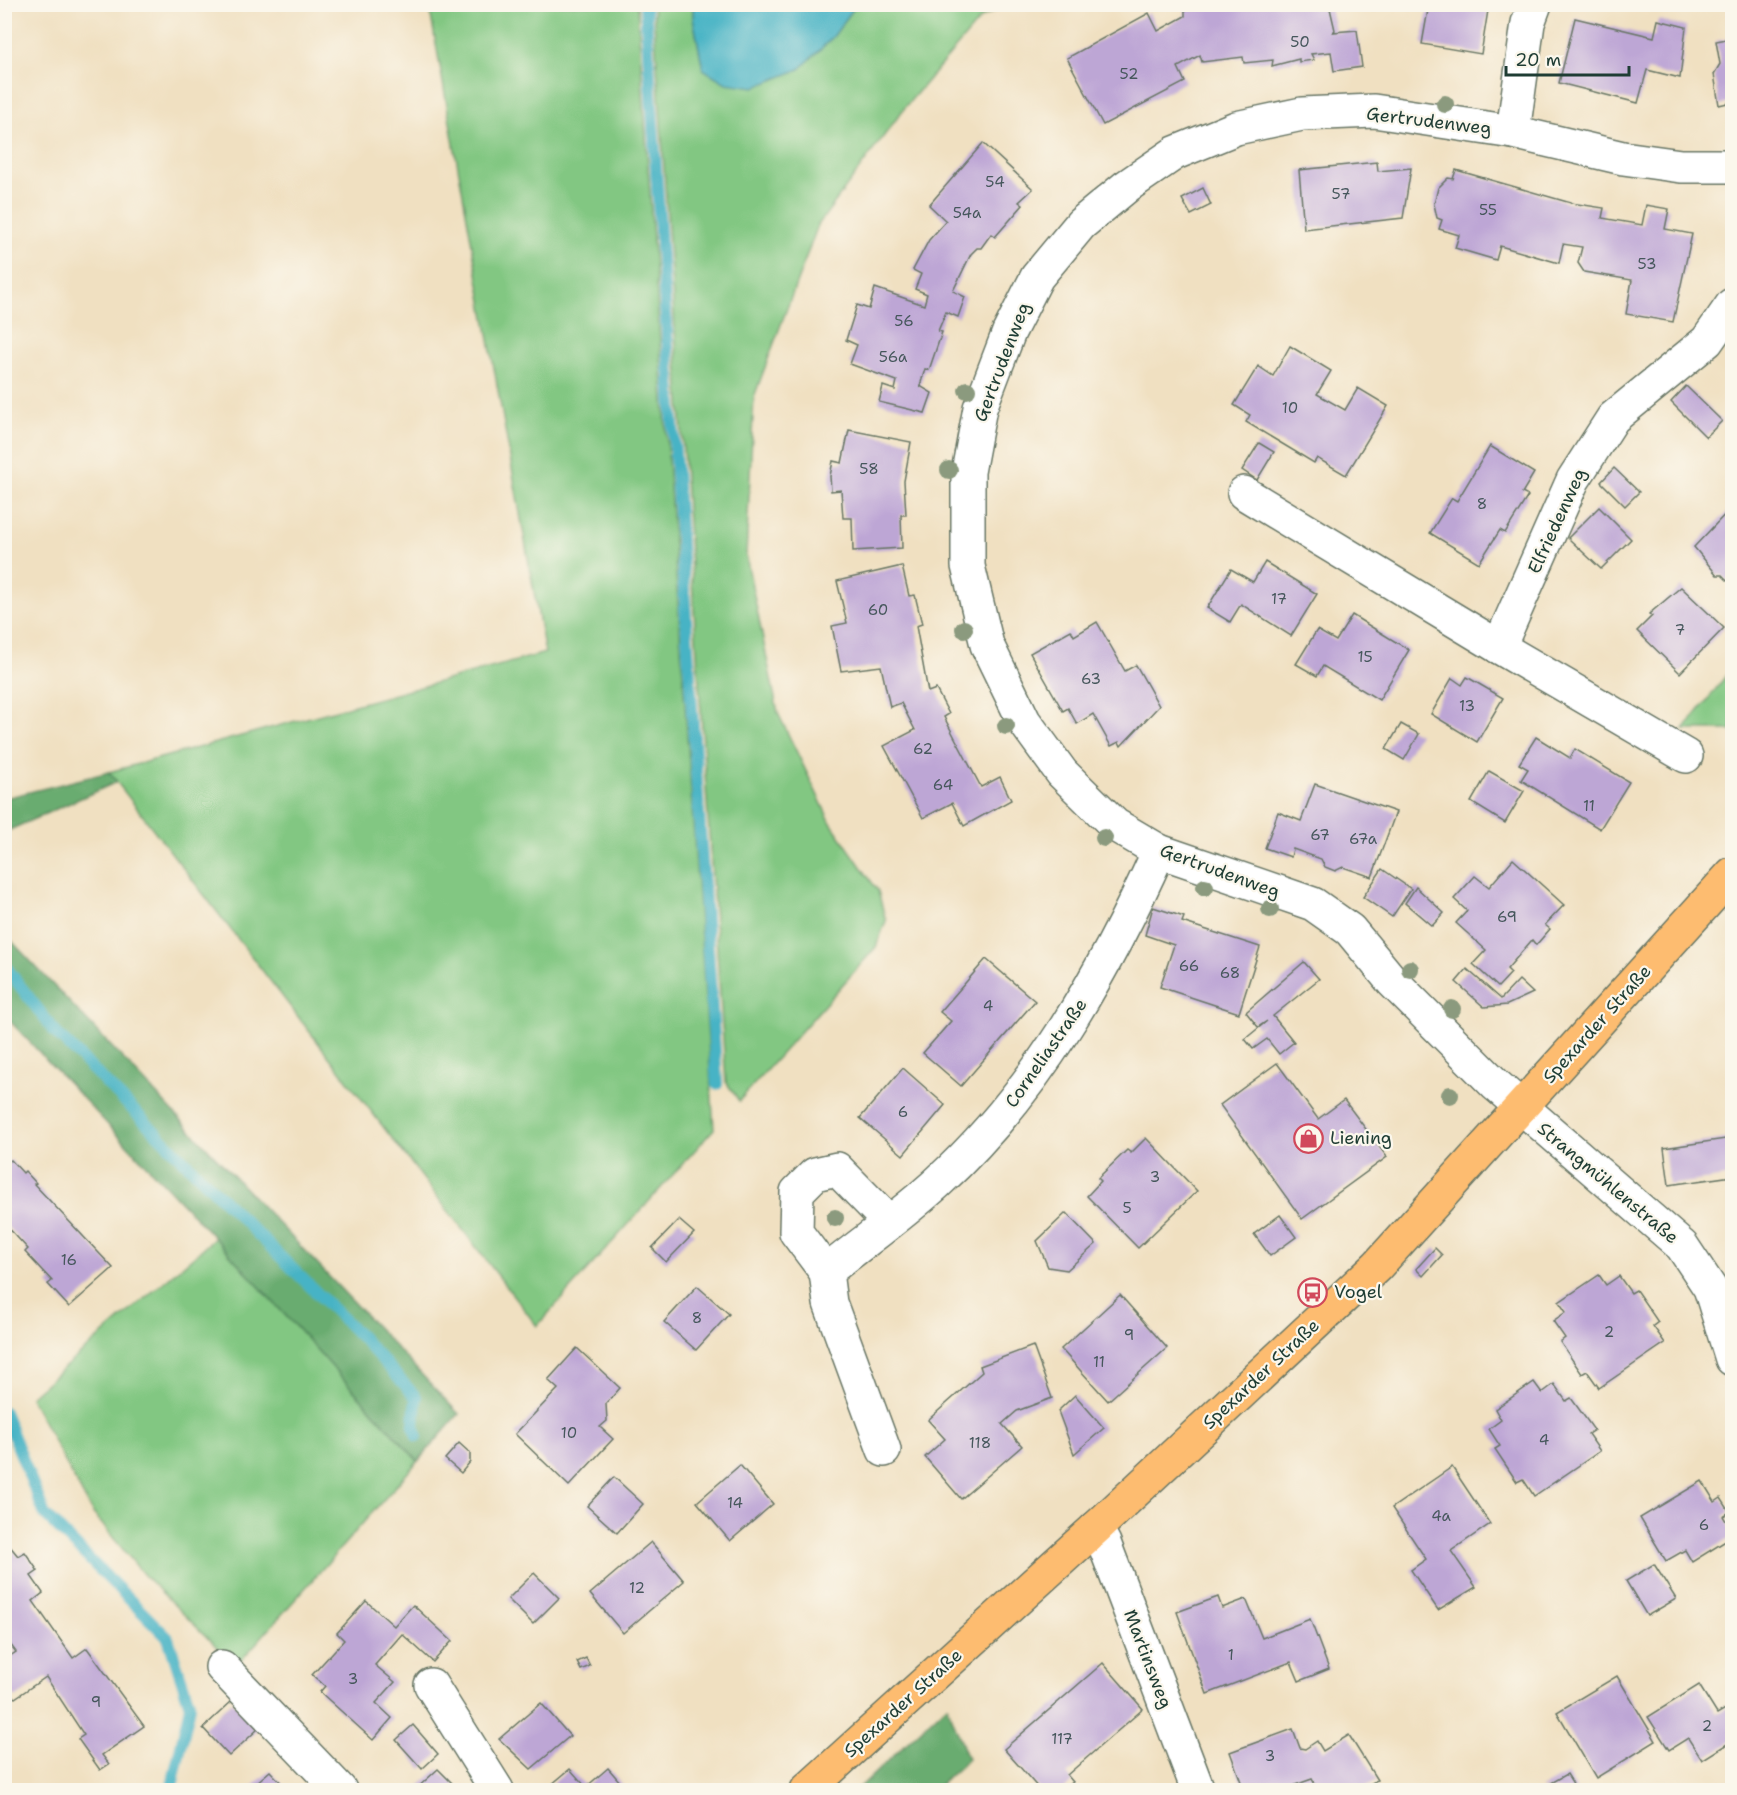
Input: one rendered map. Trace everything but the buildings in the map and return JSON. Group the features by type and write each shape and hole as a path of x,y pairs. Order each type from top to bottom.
{"main road":[{"name":"Spexarder Straße","path":"807,1791 1096,1528 1377,1266 1732,874"}],"street":[{"name":"Gertrudenweg","path":"1513,132 1528,23 1535,4"},
{"name":"Gertrudenweg","path":"1521,1108 1392,981 1350,930 1313,904 1159,851 1115,825 1062,773 1024,721 987,645 968,566 968,472 980,408 1014,323 1036,277 1081,224 1127,186 1175,153 1236,128 1302,114 1374,111 1513,132 1623,159 1681,166 1732,166"},
{"name":"Elfriedenweg","path":"1499,647 1573,480 1613,418 1707,341 1732,305"},
{"path":"1244,493 1499,647 1686,756"},
{"name":"Corneliastraße","path":"826,1272 937,1183 1010,1106 1060,1036 1099,975 1159,851"},
{"name":"Strangmühlenstraße","path":"1521,1108 1682,1246 1710,1288 1732,1359"},
{"path":"884,1450 830,1303 826,1272 796,1232 797,1192 815,1174 837,1169 889,1222"},
{"name":"Martinsweg","path":"1096,1528 1104,1543 1198,1791"},
{"path":"222,1667 340,1791"},
{"path":"431,1685 497,1791"}],"green space":[{"path":"429,5 637,5 714,1129 537,1326 109,772 545,653"},
{"path":"653,5 693,5 693,18 703,69 833,37 856,5 1007,5 982,17 906,106 818,225 754,397 746,556 778,713 831,823 878,891 886,921 876,947 739,1101 726,1082"},
{"path":"1732,668 1732,730 1684,730"},
{"path":"109,772 117,782 5,832 5,798"},
{"path":"4,933 459,1414 418,1461 215,1238 5,1016"},
{"path":"215,1238 418,1461 236,1666 144,1575 92,1512 30,1397"},
{"path":"947,1705 968,1759 934,1790 857,1790"}],"water":[{"path":"693,4 856,5 833,37 800,69 755,87 726,83 703,69 693,18"}],"waterway":[{"path":"645,4 717,1084"},
{"path":"4,965 56,1033 363,1339 416,1397 414,1426 417,1436"},
{"path":"4,1412 45,1515 168,1638 190,1706 171,1790"}],"place":[{"name":"Liening","path":"1309,1138"},
{"name":"Vogel","path":"1313,1292"}]}
